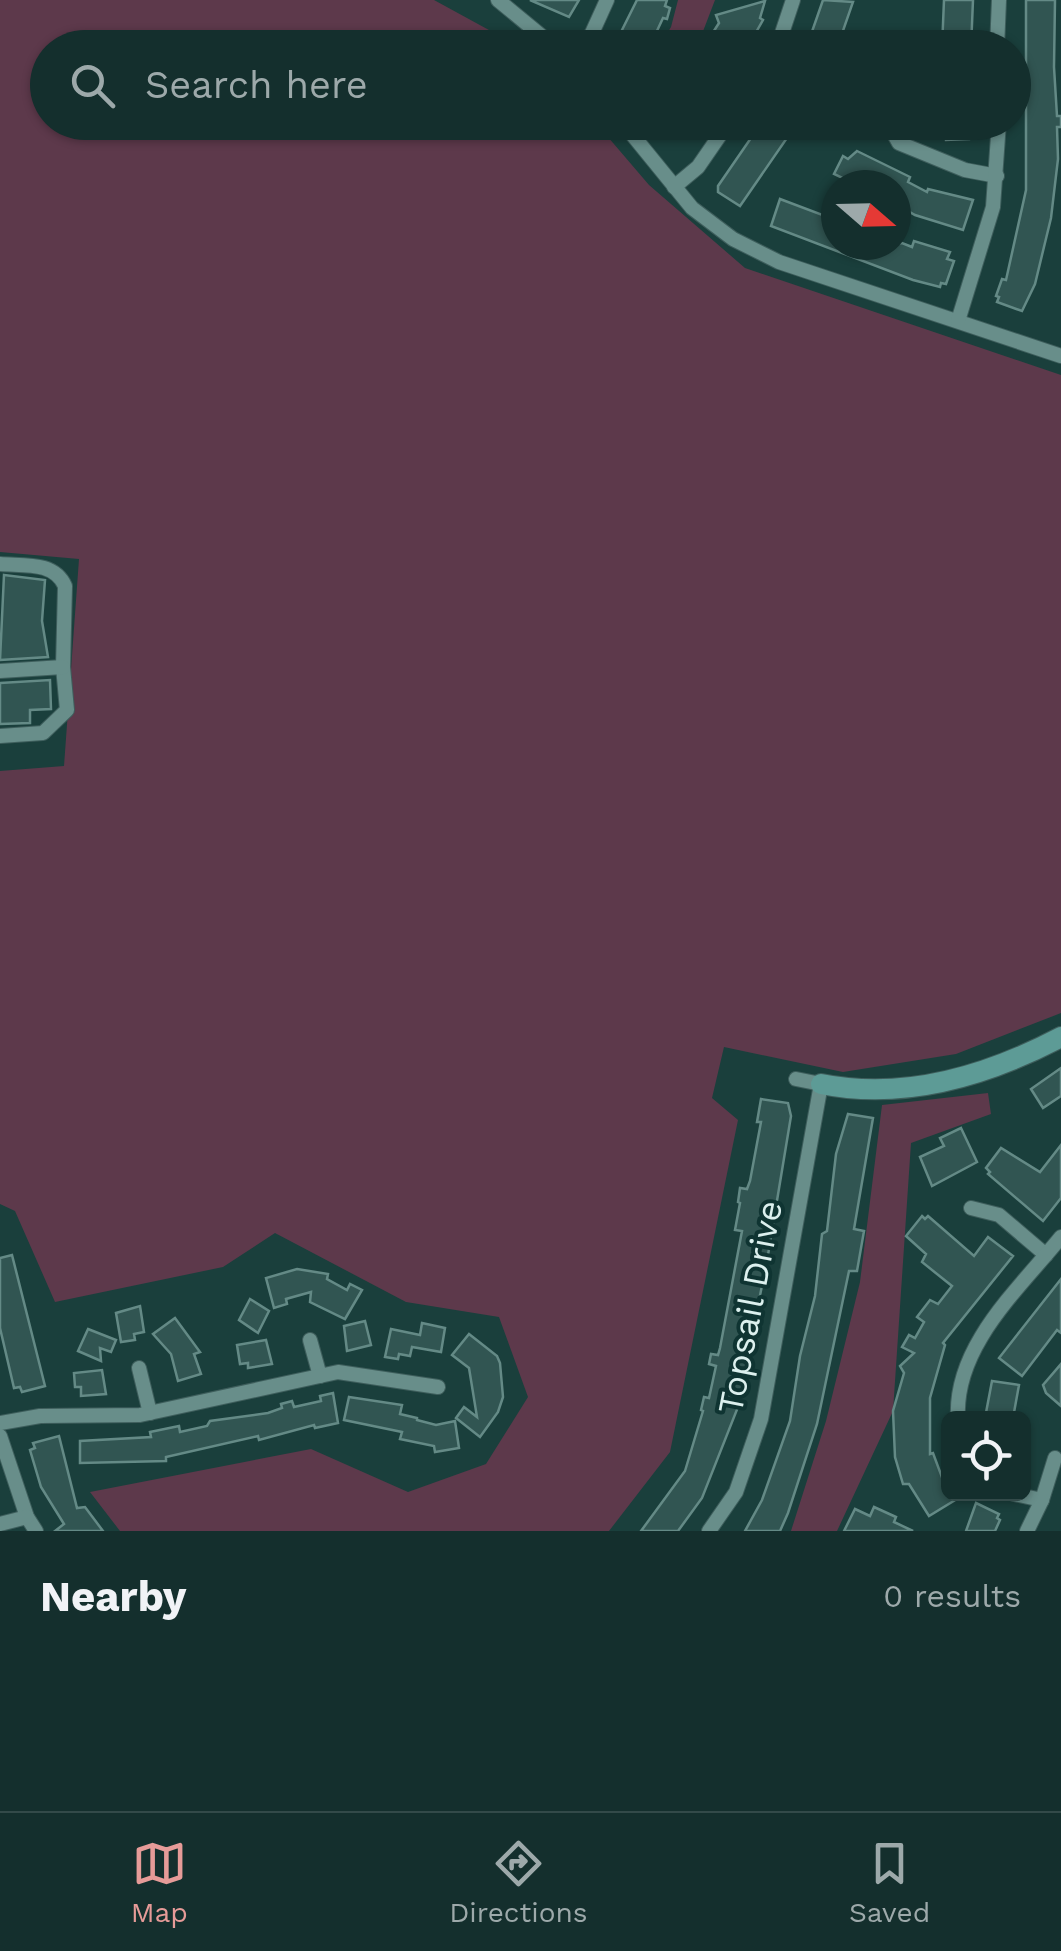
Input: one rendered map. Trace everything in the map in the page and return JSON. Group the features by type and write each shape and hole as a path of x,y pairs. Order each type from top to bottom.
{"street":[{"path":"498,0 534,30"},
{"path":"594,30 607,0"},
{"path":"782,30 793,0"},
{"path":"998,30 999,0"},
{"path":"636,140 692,208 733,239 779,262 1061,356"},
{"path":"674,187 698,167 717,140"},
{"path":"897,140 964,170 997,176"},
{"path":"958,321 982,252 997,176 998,140"},
{"path":"0,564 50,568 60,574 65,586 66,710 43,733 0,736"},
{"path":"0,672 63,667"},
{"path":"796,1079 842,1088 921,1086 979,1075 1061,1037"},
{"name":"Topsail Drive","path":"710,1531 736,1492 760,1418 821,1084"},
{"path":"972,1208 999,1214 1046,1255"},
{"path":"959,1411 962,1377 974,1348 1061,1237"},
{"path":"310,1340 320,1376"},
{"path":"139,1368 150,1413"},
{"path":"0,1423 40,1416 150,1413 320,1376 354,1373 438,1387"},
{"path":"0,1436 32,1524 0,1524"},
{"path":"1027,1531 1055,1458"},
{"path":"1031,1498 1042,1500"}],"shaded area":[{"path":"0,0 434,0 489,30 30,30 30,140 611,140 649,185 745,268 1061,375 1061,1013 956,1054 843,1072 724,1047 712,1098 738,1120 670,1452 609,1531 120,1531 90,1492 311,1449 408,1492 486,1464 528,1397 499,1317 406,1302 275,1233 223,1267 55,1302 15,1211 0,1204 0,771 64,766 79,559 0,552"},
{"path":"678,0 715,0 704,30 669,30"},
{"path":"988,1093 991,1114 911,1143 893,1411 837,1531 791,1531 826,1421 860,1282 882,1105"}],"building":[{"path":"530,0 579,0 569,17"},
{"path":"637,0 667,0 667,19 663,18 657,30 622,30"},
{"path":"823,0 853,2 843,30 813,30"},
{"path":"944,0 973,0 972,30 943,30"},
{"path":"1026,0 1055,0 1054,67 1057,116 1061,116 1061,127 1057,127 1058,159 1051,218 1035,284 1022,311 997,302 996,296 1002,279 1006,280 1026,190 1026,140 1031,140 1031,30 1026,30"},
{"path":"765,1 757,30 715,30 719,23 716,15"},
{"path":"750,140 786,140 740,206 718,192 718,186"},
{"path":"857,151 896,170 836,170 843,156 848,159"},
{"path":"911,184 927,192 928,189 973,200 963,230 911,213"},
{"path":"780,199 821,214 821,245 771,226"},
{"path":"914,241 950,252 947,259 954,261 946,284 941,283 940,287 860,260 911,260"},
{"path":"4,575 45,580 42,621 48,657 0,660"},
{"path":"50,680 51,709 30,710 30,723 0,724 0,683"},
{"path":"1061,1068 1061,1096 1043,1108 1031,1089"},
{"path":"761,1099 788,1103 791,1116 738,1407 702,1498 678,1531 641,1531 685,1471 704,1397 709,1398 716,1366 709,1364 711,1354 718,1355 720,1348 742,1231 735,1230 740,1188 747,1189 750,1181 761,1122 757,1122"},
{"path":"848,1114 873,1118 854,1229 864,1231 857,1271 849,1271 817,1424 788,1513 780,1531 745,1531 762,1500 790,1421 815,1296 822,1234 827,1231 836,1154"},
{"path":"961,1128 977,1162 932,1186 920,1157 944,1146 940,1138"},
{"path":"1061,1145 1061,1198 1043,1221 988,1174 986,1168 1001,1148 1040,1172"},
{"path":"922,1216 928,1216 974,1256 988,1237 1013,1256 943,1343 930,1398 930,1454 933,1453 941,1475 941,1501 954,1501 929,1516 909,1484 903,1484 895,1457 893,1411 904,1373 900,1366 914,1353 902,1347 909,1335 915,1338 924,1322 917,1317 930,1300 938,1304 952,1286 922,1262 926,1254 906,1236"},
{"path":"12,1255 45,1386 22,1392 20,1387 14,1388 0,1328 0,1258"},
{"path":"297,1269 328,1274 327,1279 347,1290 350,1284 362,1290 345,1319 310,1302 311,1292 286,1299 287,1304 274,1308 266,1278"},
{"path":"1061,1279 1061,1333 1057,1330 1022,1376 999,1358"},
{"path":"250,1299 269,1311 258,1333 239,1320"},
{"path":"140,1306 144,1332 134,1334 135,1340 121,1342 116,1313"},
{"path":"175,1318 200,1352 194,1354 201,1374 178,1381 171,1354 153,1334"},
{"path":"365,1321 371,1345 347,1351 344,1326"},
{"path":"422,1323 445,1328 441,1352 412,1347 410,1356 385,1357 391,1329 420,1335"},
{"path":"88,1329 116,1340 111,1352 100,1348 101,1361 78,1351"},
{"path":"469,1334 497,1356 500,1363 503,1397 498,1412 480,1437 456,1418 464,1407 477,1417 469,1368 452,1355"},
{"path":"266,1340 272,1364 248,1368 248,1363 240,1364 237,1345"},
{"path":"1061,1364 1061,1406 1043,1385"},
{"path":"102,1370 106,1394 81,1396 81,1387 75,1387 74,1373"},
{"path":"992,1381 1019,1385 1014,1411 986,1411"},
{"path":"333,1393 338,1423 315,1428 314,1425 259,1440 258,1436 166,1457 166,1461 80,1463 80,1441 151,1437 150,1432 179,1426 180,1432 207,1426 210,1421 268,1413 292,1401 294,1407 321,1401 320,1396"},
{"path":"349,1397 402,1405 400,1414 436,1425 455,1421 459,1448 435,1452 434,1446 400,1439 402,1432 344,1420"},
{"path":"59,1436 77,1508 85,1507 103,1531 55,1531 64,1524 41,1487 30,1450 35,1448 33,1443"},
{"path":"976,1503 999,1514 995,1531 966,1531"},
{"path":"874,1507 896,1517 894,1522 913,1531 844,1531 855,1509 870,1516"}]}
